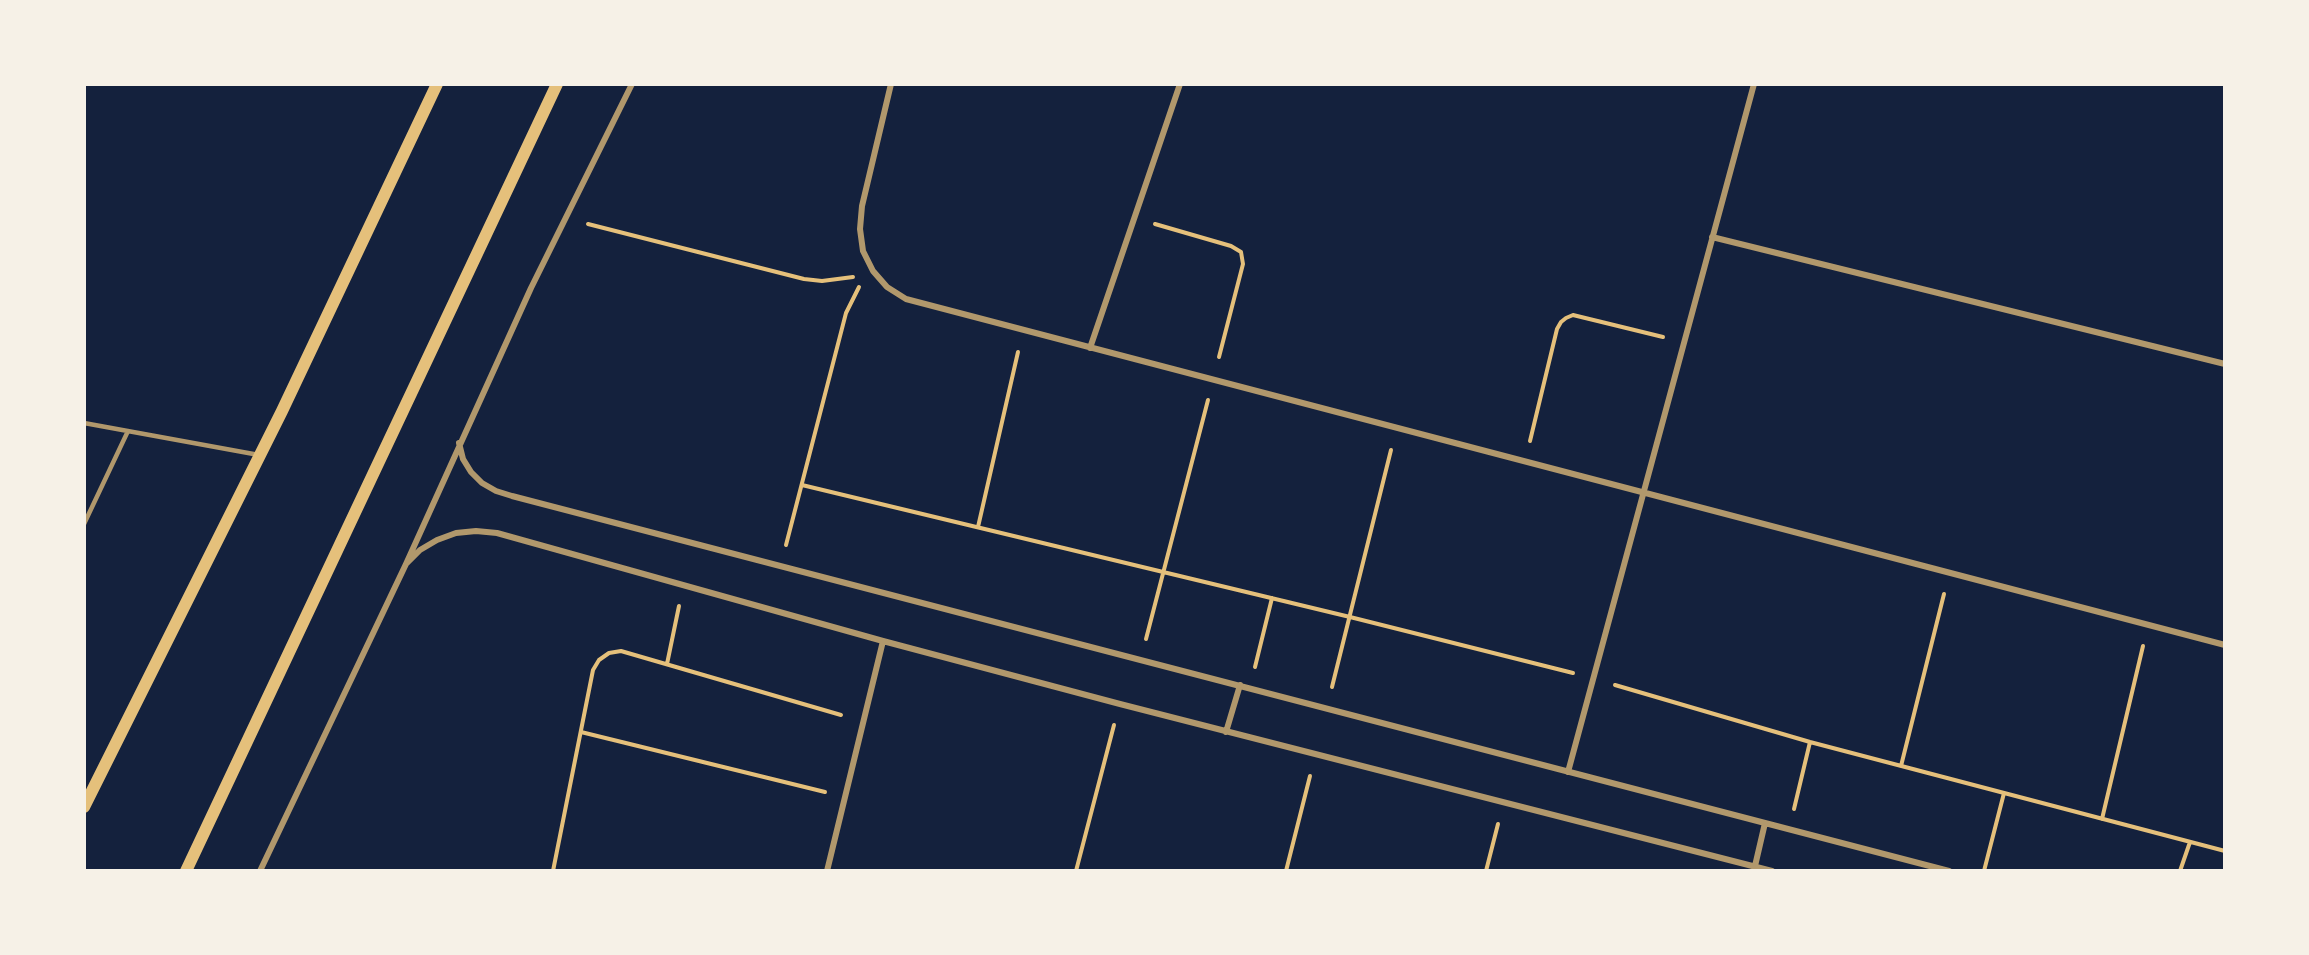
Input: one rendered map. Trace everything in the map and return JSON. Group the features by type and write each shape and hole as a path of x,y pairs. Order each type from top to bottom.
{"main road":[{"path":"84,807 259,455 437,84"},
{"path":"186,871 557,84"}],"street":[{"path":"260,871 405,564 531,288 632,84"},
{"path":"891,84 862,207 860,229 863,251 873,271 887,287 906,299 2225,645"},
{"path":"1090,348 1180,84"},
{"path":"1568,772 1754,84"},
{"path":"1712,237 2225,364"},
{"path":"459,443 463,459 471,472 482,483 496,491 1949,871"},
{"path":"405,564 420,550 456,533 476,531 496,533 883,641 1120,704 1772,871"},
{"path":"827,871 883,641"},
{"path":"1226,732 1239,685"},
{"path":"1755,866 1765,823"}],"lane":[{"path":"84,423 259,455"},
{"path":"84,524 128,431"}],"path":[{"path":"567,218 804,279 839,280 873,271"},
{"path":"1134,219 1231,246 1241,252 1243,264 1140,660"},
{"path":"781,565 846,313 861,284 873,271"},
{"path":"1525,462 1557,329 1566,318 1573,315 1684,342"},
{"path":"978,527 1023,331"},
{"path":"1327,708 1396,429"},
{"path":"802,485 1350,617 1593,679 1810,742 2225,851"},
{"path":"1901,766 1949,573"},
{"path":"667,664 683,585"},
{"path":"1249,688 1272,598"},
{"path":"2102,819 2149,625"},
{"path":"553,871 593,670 599,660 609,653 621,651 862,722"},
{"path":"1076,871 1120,704"},
{"path":"581,732 845,797"},
{"path":"1790,830 1810,742"},
{"path":"1286,871 1316,755"},
{"path":"1984,871 2004,793"},
{"path":"1486,871 1504,803"},
{"path":"2180,871 2190,842"}]}
